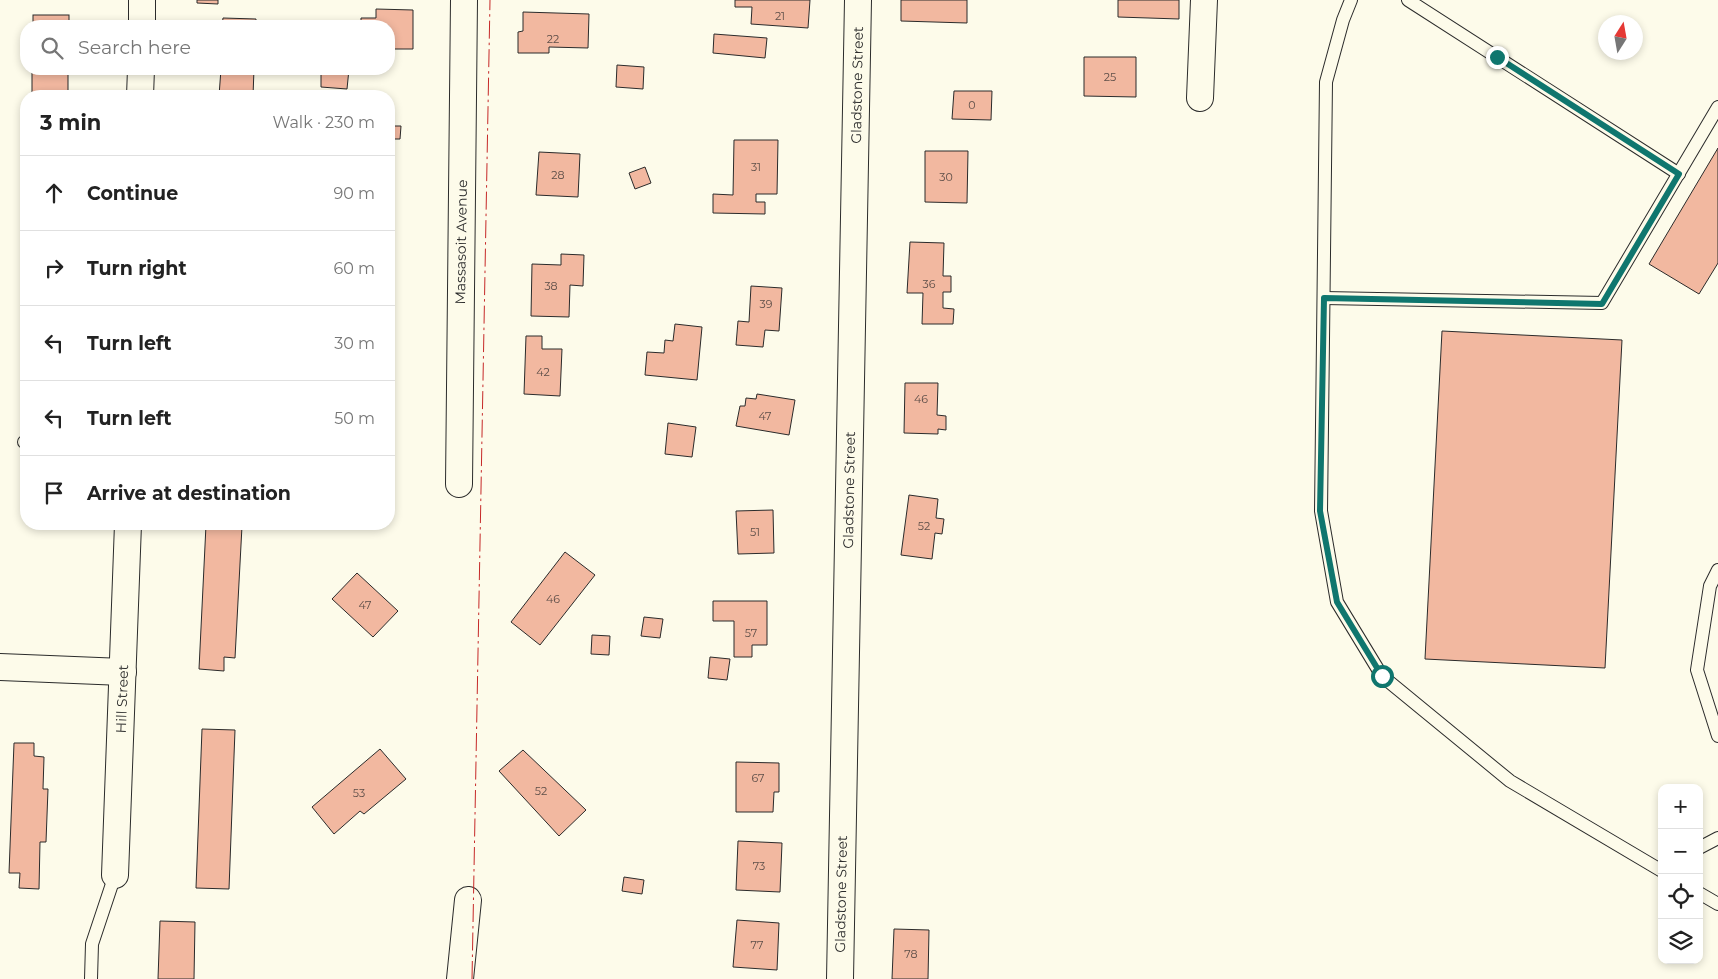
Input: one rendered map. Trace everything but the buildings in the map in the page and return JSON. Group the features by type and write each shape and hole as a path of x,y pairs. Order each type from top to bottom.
{"street":[{"path":"142,0 142,20"},
{"name":"Massasoit Avenue","path":"459,484 464,0"},
{"name":"Gladstone Street","path":"840,979 858,0"},
{"path":"1200,98 1204,0"},
{"path":"140,90 141,75"},
{"name":"Hill Street","path":"115,875 128,530"},
{"path":"0,667 123,672"},
{"path":"460,979 468,900"}],"lane":[{"path":"1351,0 1342,20 1326,82 1320,511 1337,602 1382,676 1510,781 1658,868"},
{"path":"1408,0 1679,174"},
{"path":"1324,298 1602,304 1718,107"},
{"path":"1718,570 1710,586 1697,670 1718,736"},
{"path":"1703,846 1718,838"},
{"path":"91,979 92,944 115,875"},
{"path":"1703,895 1718,904"}],"power":[{"path":"472,979 490,0"}],"route":[{"path":"1382,676 1337,602 1320,511 1324,298 1602,304 1679,174 1497,57"}]}
